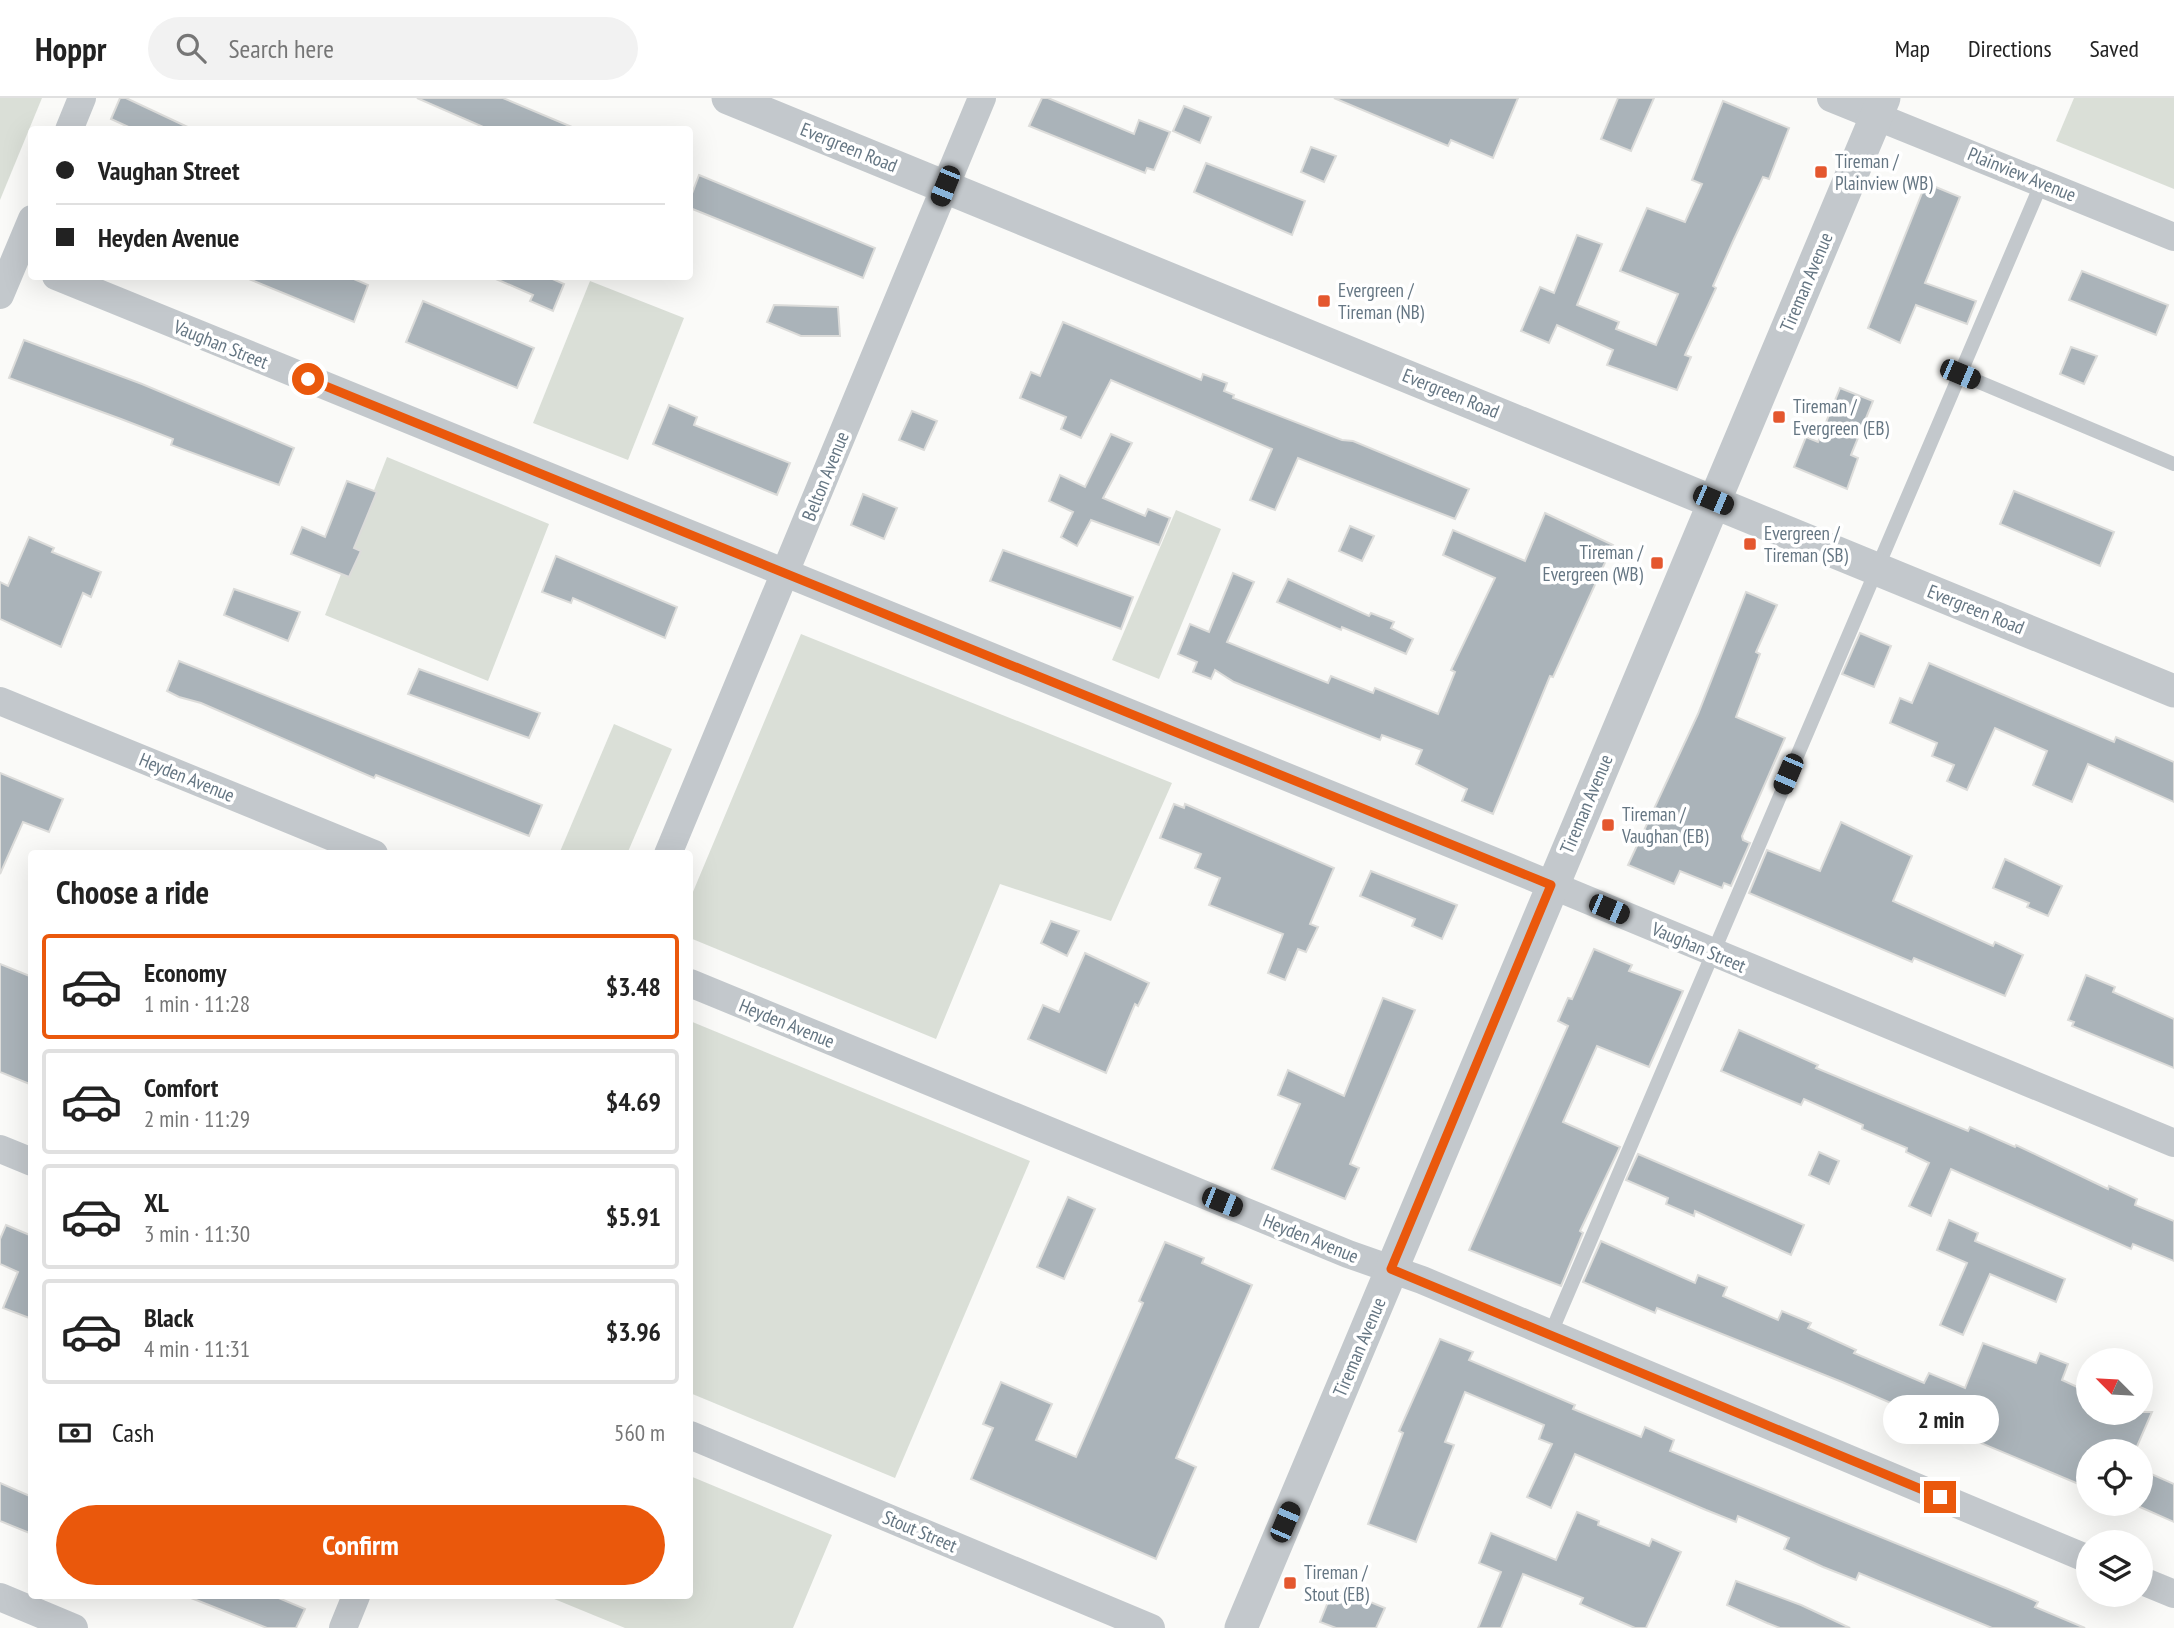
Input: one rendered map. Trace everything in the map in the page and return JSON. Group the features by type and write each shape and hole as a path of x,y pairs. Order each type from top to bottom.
{"street":[{"path":"71,126 82,98"},
{"name":"Evergreen Road","path":"728,98 2174,691"},
{"name":"Belton Avenue","path":"669,850 982,98"},
{"name":"Plainview Avenue","path":"1831,98 1880,107 2042,182 2174,237"},
{"name":"Tireman Avenue","path":"1241,1628 1880,107"},
{"path":"0,295 28,229"},
{"name":"Vaughan Street","path":"66,280 1551,885 2174,1143"},
{"name":"Heyden Avenue","path":"0,701 364,850"},
{"name":"Heyden Avenue","path":"693,984 1348,1254 1391,1269 2076,1554"},
{"path":"0,1149 28,1160"},
{"name":"Stout Street","path":"693,1436 1151,1628"},
{"path":"2153,1585 2174,1594"},
{"path":"0,1597 74,1628"},
{"path":"343,1628 355,1599"}],"lane":[{"path":"1550,1335 2042,182"},
{"path":"1960,374 2174,464"}],"shaded area":[{"path":"0,98 42,98 30,126 28,126 28,132 0,200"},
{"path":"2074,98 2174,98 2174,189 2056,141"},
{"path":"590,281 684,318 628,460 533,423"},
{"path":"387,457 549,524 488,681 325,615"},
{"path":"1176,510 1221,529 1159,679 1112,660"},
{"path":"801,634 1172,783 1111,921 1000,884 936,1039 693,939 693,892"},
{"path":"614,724 672,749 629,850 561,850"},
{"path":"693,1022 1030,1161 895,1478 693,1394"},
{"path":"693,1477 832,1535 793,1628 625,1628 554,1599 693,1599"}],"building":[{"path":"120,98 126,98 186,126 126,126 111,119"},
{"path":"417,98 503,98 570,126 481,126"},
{"path":"1042,98 1048,98 1134,134 1139,120 1170,132 1154,170 1147,168 1145,173 1029,126"},
{"path":"1334,98 1518,98 1493,158 1451,140 1448,146"},
{"path":"1618,98 1654,98 1631,151 1601,139"},
{"path":"1723,101 1789,128 1769,179 1763,177 1713,286 1716,288 1685,355 1691,357 1677,390 1607,365 1613,350 1557,325 1549,343 1521,331 1540,287 1554,293 1577,235 1602,244 1577,305 1619,322 1616,329 1656,345 1678,294 1620,271 1647,208 1685,222 1702,184 1692,180"},
{"path":"1184,106 1211,117 1200,143 1173,131"},
{"path":"1311,147 1336,156 1324,182 1301,172"},
{"path":"1206,163 1305,201 1292,235 1194,192"},
{"path":"699,175 875,248 863,278 693,209 693,191"},
{"path":"1926,183 1960,197 1925,283 1976,301 1967,324 1916,305 1900,343 1868,328"},
{"path":"2082,271 2168,305 2156,335 2069,300"},
{"path":"251,280 356,280 368,285 354,322"},
{"path":"498,280 555,280 564,284 553,311 530,301 533,295"},
{"path":"423,301 534,348 517,388 406,342"},
{"path":"774,305 838,307 840,336 801,336 767,322"},
{"path":"1063,322 1201,380 1203,374 1227,383 1224,391 1234,395 1233,398 1342,440 1353,441 1469,489 1455,519 1298,458 1275,510 1250,500 1272,449 1111,380 1081,438 1061,429 1066,417 1020,398 1031,372 1040,376"},
{"path":"24,340 142,384 294,448 279,485 171,445 173,439 9,378"},
{"path":"2071,347 2097,356 2084,384 2060,374"},
{"path":"1840,388 1873,401 1851,455 1858,458 1847,489 1794,467 1806,437 1818,442"},
{"path":"669,405 697,417 694,425 790,463 777,495 653,444"},
{"path":"912,411 937,421 924,450 899,440"},
{"path":"1111,434 1132,443 1103,498 1145,516 1148,509 1170,518 1159,545 1091,520 1077,546 1061,537 1073,512 1049,501 1060,475 1085,487"},
{"path":"347,481 377,492 354,548 361,551 349,577 291,554 302,527 325,537"},
{"path":"2014,491 2114,532 2100,566 2000,524"},
{"path":"863,494 897,508 884,539 851,525"},
{"path":"1545,513 1613,545 1553,677 1550,676 1493,814 1462,801 1467,789 1416,764 1422,750 1382,735 1380,740 1234,682 1215,670 1211,679 1193,672 1197,662 1178,654 1190,624 1209,632 1233,573 1254,582 1227,642 1328,683 1331,676 1373,693 1375,688 1438,714 1455,672 1451,670 1495,578 1443,555 1453,530 1525,561"},
{"path":"1350,526 1374,536 1362,561 1339,551"},
{"path":"29,537 54,548 52,552 101,572 91,597 83,593 61,647 0,619 0,582 8,586"},
{"path":"1003,550 1133,597 1121,629 990,581"},
{"path":"556,556 677,607 665,638 573,598 571,603 542,592"},
{"path":"1288,579 1369,616 1371,613 1394,622 1391,628 1413,639 1406,654 1277,602"},
{"path":"234,589 300,612 288,641 224,615"},
{"path":"1746,592 1777,605 1756,652 1760,654 1736,717 1785,738 1742,836 1743,840 1750,843 1731,886 1724,883 1722,888 1680,871 1674,884 1628,865 1698,714"},
{"path":"1860,633 1891,646 1874,687 1842,674"},
{"path":"179,661 542,805 529,836 376,775 374,778 201,703 167,691"},
{"path":"1929,663 2114,742 2116,737 2174,762 2174,802 2088,764 2072,802 2033,785 2047,751 1995,728 1967,790 1947,781 1954,765 1932,756 1937,743 1890,723 1900,698 1912,703"},
{"path":"419,669 540,713 529,738 408,694"},
{"path":"0,773 63,799 49,832 23,822 0,874"},
{"path":"1174,804 1184,808 1185,804 1334,868 1310,924 1318,927 1306,952 1298,949 1285,980 1268,973 1283,934 1209,905 1220,878 1195,868 1201,854 1160,838"},
{"path":"1841,822 1912,856 1893,901 1993,946 1995,942 2023,955 2005,996 1914,958 1912,962 1749,893 1767,850 1820,871"},
{"path":"2005,859 2062,886 2048,916 2027,907 2029,903 1993,888"},
{"path":"1371,871 1457,905 1442,939 1412,926 1415,919 1360,896"},
{"path":"1051,921 1079,931 1067,956 1041,943"},
{"path":"1594,949 1632,965 1629,971 1683,991 1649,1067 1597,1046 1563,1122 1620,1147 1580,1231 1583,1233 1561,1286 1469,1250 1568,1026 1558,1021 1568,998 1572,999"},
{"path":"1085,953 1149,983 1138,1006 1135,1004 1106,1073 1028,1039 1043,1005 1059,1012"},
{"path":"0,964 28,975 28,1083 0,1072"},
{"path":"2086,975 2115,987 2113,992 2174,1019 2174,1068 2072,1026 2074,1022 2068,1020"},
{"path":"1383,998 1415,1010 1350,1164 1359,1168 1345,1199 1272,1169 1300,1104 1278,1095 1288,1070 1344,1096"},
{"path":"1739,1030 1818,1065 1816,1068 1968,1131 1970,1127 2015,1147 2016,1145 2108,1189 2109,1186 2137,1199 2135,1205 2174,1221 2174,1261 2133,1244 2131,1249 1951,1169 1931,1216 1909,1206 1929,1163 1906,1152 1907,1148 1862,1129 1863,1125 1804,1099 1801,1105 1721,1071"},
{"path":"1819,1152 1839,1161 1829,1184 1809,1175"},
{"path":"1638,1154 1804,1225 1791,1255 1695,1211 1694,1216 1666,1204 1668,1198 1626,1180"},
{"path":"1068,1197 1095,1209 1064,1279 1037,1267"},
{"path":"1949,1220 1978,1233 1975,1241 2065,1279 2056,1302 1990,1274 1963,1335 1940,1325 1967,1263 1937,1250"},
{"path":"6,1225 28,1234 28,1317 3,1308 18,1272 0,1264 0,1239"},
{"path":"1601,1241 1695,1283 1698,1275 1727,1287 1723,1296 1778,1320 1782,1311 1811,1323 1808,1328 1856,1350 1854,1353 1924,1383 1929,1373 1965,1388 1983,1343 2036,1363 2040,1353 2068,1364 2062,1380 2076,1386 2076,1425 2146,1425 2140,1439 2076,1439 2076,1483 1943,1427 1940,1435 1908,1420 1912,1412 1842,1382 1657,1308 1655,1313 1583,1282"},
{"path":"1165,1242 1204,1258 1202,1263 1252,1285 1176,1458 1196,1467 1156,1559 971,1479 993,1428 983,1424 1001,1382 1052,1404 1036,1440 1076,1457 1143,1303 1139,1301"},
{"path":"1440,1339 1473,1352 1469,1360 1575,1405 1573,1409 1641,1437 1645,1427 1674,1440 1670,1451 2008,1589 2038,1602 2035,1607 2085,1628 1992,1628 1859,1573 1856,1580 1823,1567 1784,1549 1789,1538 1738,1516 1736,1522 1575,1454 1551,1508 1527,1497 1552,1444 1539,1439 1544,1425 1465,1392 1445,1442 1454,1445 1416,1542 1368,1524 1403,1433 1399,1431"},
{"path":"2153,1475 2174,1484 2174,1522 2153,1513"},
{"path":"0,1483 28,1495 28,1532 0,1521"},
{"path":"1577,1512 1599,1521 1598,1525 1649,1546 1652,1539 1681,1552 1646,1628 1635,1628 1580,1604 1583,1598 1523,1574 1501,1628 1478,1628 1501,1572 1479,1563 1491,1533 1556,1560"},
{"path":"1736,1581 1801,1605 1850,1628 1780,1628 1767,1623 1727,1605"},
{"path":"1334,1587 1385,1608 1376,1628 1336,1628 1320,1622"},
{"path":"194,1599 281,1599 305,1609 296,1628 267,1628"}],"place":[{"name":"Tireman / Plainview (WB)","path":"1821,172"},
{"name":"Evergreen / Tireman (NB)","path":"1324,301"},
{"name":"Tireman / Evergreen (EB)","path":"1779,417"},
{"name":"Evergreen / Tireman (SB)","path":"1750,544"},
{"name":"Tireman / Evergreen (WB)","path":"1657,563"},
{"name":"Tireman / Vaughan (EB)","path":"1608,825"},
{"name":"Tireman / Stout (EB)","path":"1290,1583"}],"route":[{"path":"308,379 1551,885 1391,1269 1940,1497"}]}
